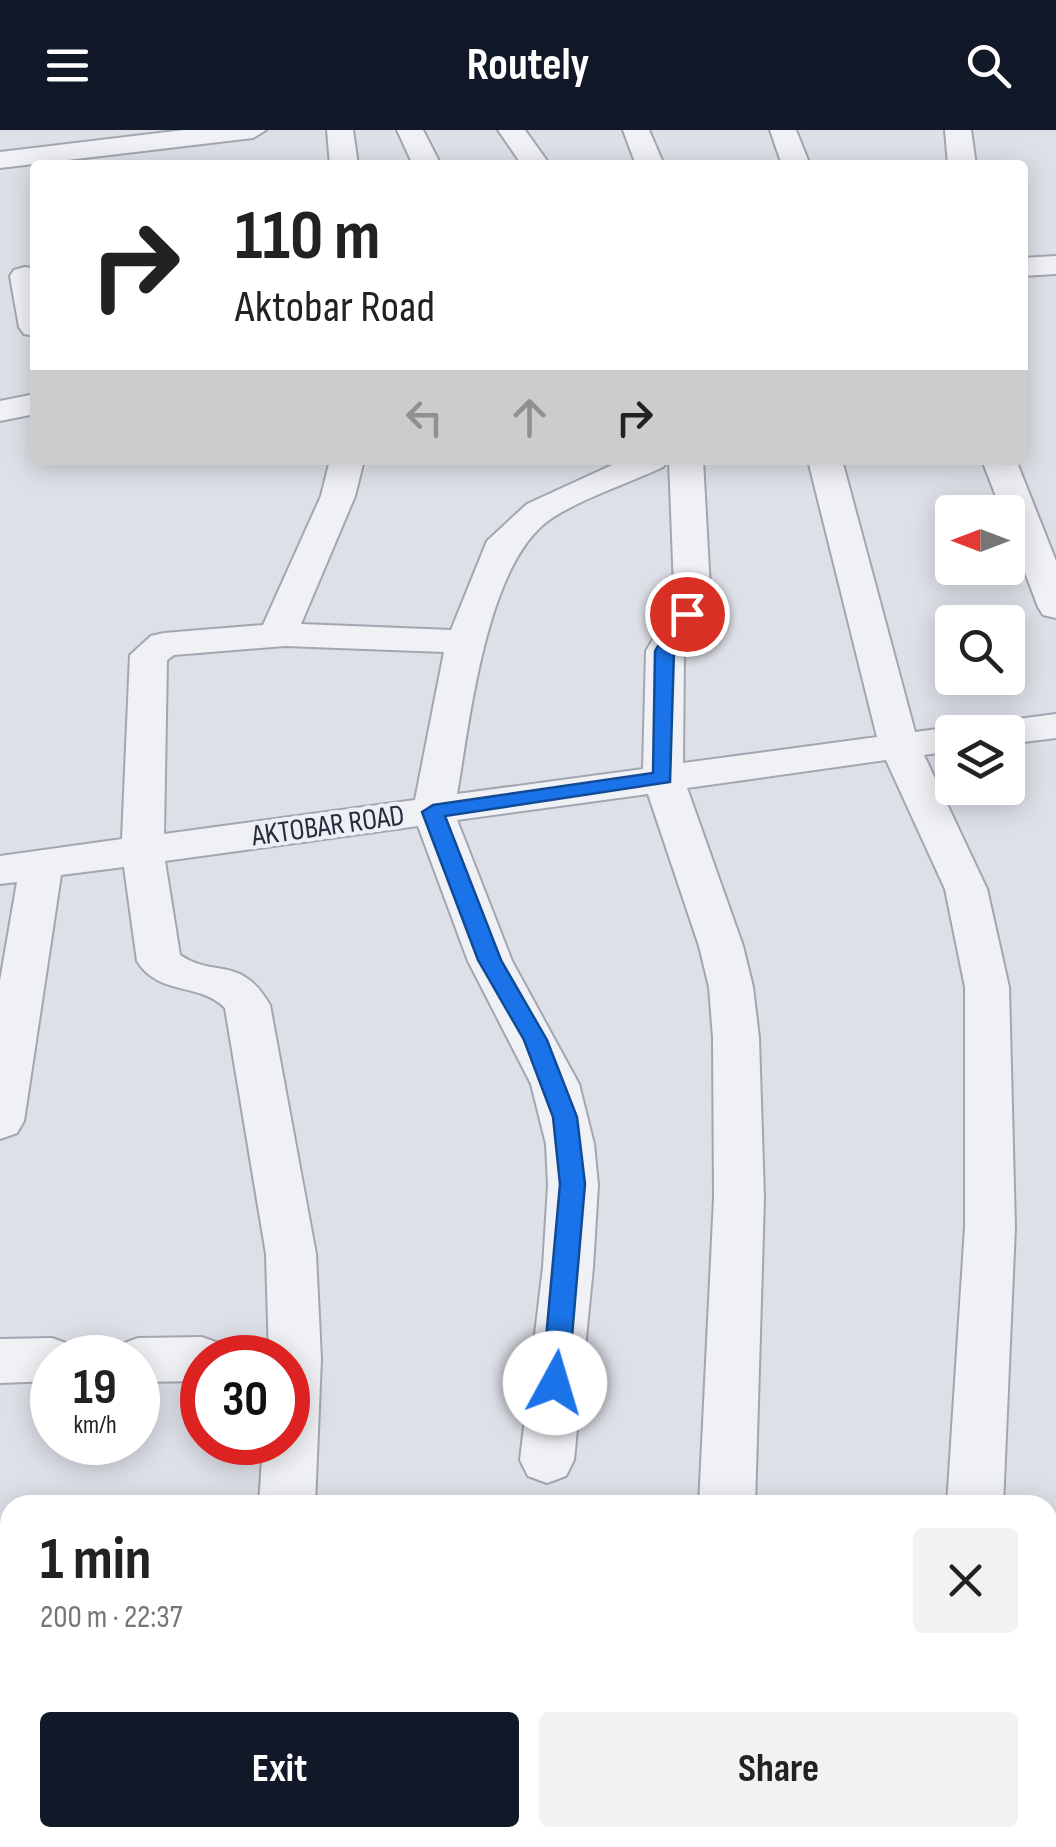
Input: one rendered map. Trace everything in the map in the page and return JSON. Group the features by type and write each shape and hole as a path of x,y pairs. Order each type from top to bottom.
{"street":[{"path":"16,149 253,130"},
{"path":"340,130 343,160"},
{"path":"410,130 425,160"},
{"path":"511,130 532,160"},
{"path":"636,130 648,160"},
{"path":"783,130 794,160"},
{"path":"958,130 961,160"},
{"path":"189,133 197,160"},
{"path":"1028,267 1056,265"},
{"path":"25,276 30,301"},
{"path":"0,412 30,405"},
{"path":"285,635 281,628 338,496 346,465"},
{"path":"547,1460 568,1266 573,1184 570,1144 555,1084 490,960 433,812 465,642 505,541 539,511 640,465"},
{"path":"686,465 692,588 687,614 665,651 663,778 721,946 731,987 736,1038 739,1198 727,1495"},
{"path":"826,465 899,745 966,889 987,987 990,1228 977,1495"},
{"path":"1001,465 1056,607"},
{"path":"291,1335 291,1254 246,1005 239,990 225,982 170,973 158,960 143,853 149,654 164,644 285,635 465,642"},
{"path":"1025,730 1056,726"},
{"name":"AKTOBAR ROAD","path":"20,868 935,740"},
{"path":"0,1121 20,868"},
{"path":"0,1360 30,1360"},
{"path":"287,1495 288,1465"}],"route":[{"path":"555,1383 573,1184 565,1117 535,1040 490,960 433,812 663,778 665,651 687,614"}]}
